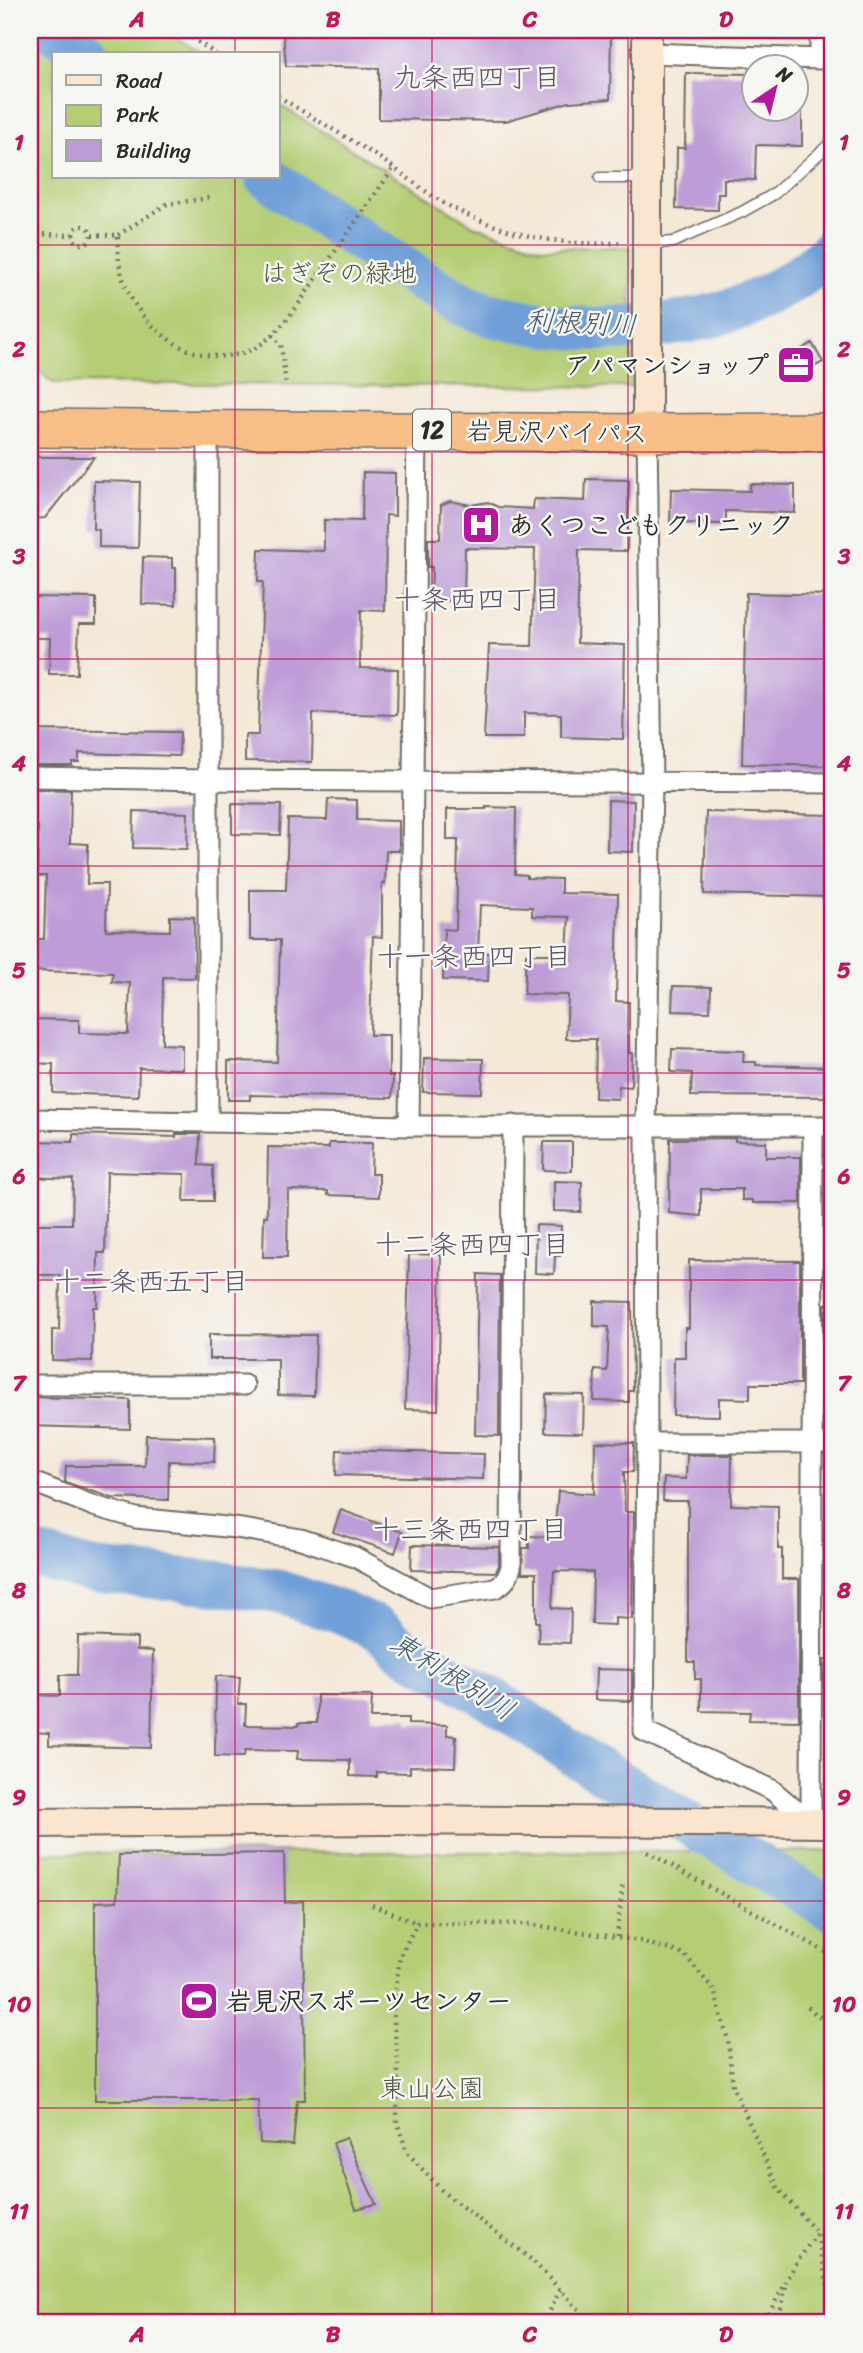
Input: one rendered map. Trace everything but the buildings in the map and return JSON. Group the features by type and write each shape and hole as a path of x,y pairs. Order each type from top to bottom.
{"highway":[{"name":"岩見沢バイパス","path":"30,428 833,432"}],"street":[{"path":"820,30 820,59 647,41 646,433 652,783 646,1127 644,1731 772,1790 822,1823"},
{"path":"208,429 208,1122"},
{"path":"409,1126 417,430"},
{"path":"30,777 833,783"},
{"path":"30,1119 409,1126 823,1126 812,1443 822,1823"},
{"path":"30,1481 94,1506 136,1518 236,1528 301,1539 355,1557 430,1598 495,1588 502,1584 509,1577 511,1567 513,1125"},
{"path":"30,1385 244,1385"},
{"path":"647,1443 833,1443"},
{"path":"30,1823 580,1820 822,1823"}],"lane":[{"path":"647,245 673,242 742,212 774,194 833,141"},
{"path":"600,178 647,178"}],"path":[{"path":"180,30 213,52"},
{"path":"280,97 380,158 452,208 519,234 550,241 647,245"},
{"path":"118,235 120,274 135,304 148,321 182,349 200,355 223,356 259,345 290,316 393,169"},
{"path":"92,235 118,235 167,204 209,198"},
{"path":"82,226 88,228 92,235 89,242 83,244 75,241 73,235 75,229 82,226"},
{"path":"30,234 73,235"},
{"path":"272,335 281,345 286,385"},
{"path":"647,1852 833,1956"},
{"path":"617,1937 623,1882"},
{"path":"372,1905 417,1923 527,1924 640,1941 684,1954 714,1990 728,2040 733,2086 778,2188 817,2233 833,2243"},
{"path":"417,1923 400,1956 393,2010 398,2065 397,2123 407,2152 443,2192 533,2261 595,2323"},
{"path":"808,2007 833,2029"},
{"path":"757,2323 768,2315 817,2233"},
{"path":"817,2233 833,2312"},
{"path":"778,2323 787,2280"},
{"path":"544,2323 560,2290"}],"green space":[{"name":"はぎぞの緑地","path":"30,30 164,30 199,52 52,52 52,178 280,178 280,105 473,225 541,248 631,247 632,387 53,383 30,363"},
{"name":"東山公園","path":"833,1851 833,2323 30,2323 30,1853"}],"waterway":[{"name":"利根別川","path":"54,30 85,52"},
{"name":"利根別川","path":"268,178 463,304 495,316 559,326 643,328 685,322 727,311 766,296 802,275 833,249"},
{"name":"東利根別川","path":"30,1554 93,1571 219,1583 280,1592 379,1629 406,1652 492,1699 573,1754 833,1910"}],"place":[{"name":"アパマンショップ","path":"796,365"},
{"name":"あくつこどもクリニック","path":"481,525"},
{"name":"岩見沢スポーツセンター","path":"199,2001"}],"district":[{"name":"九条西四丁目","path":"477,77"},
{"name":"十条西四丁目","path":"477,599"},
{"name":"十一条西四丁目","path":"474,956"},
{"name":"十二条西四丁目","path":"472,1244"},
{"name":"十二条西五丁目","path":"151,1281"},
{"name":"十三条西四丁目","path":"470,1529"}]}
